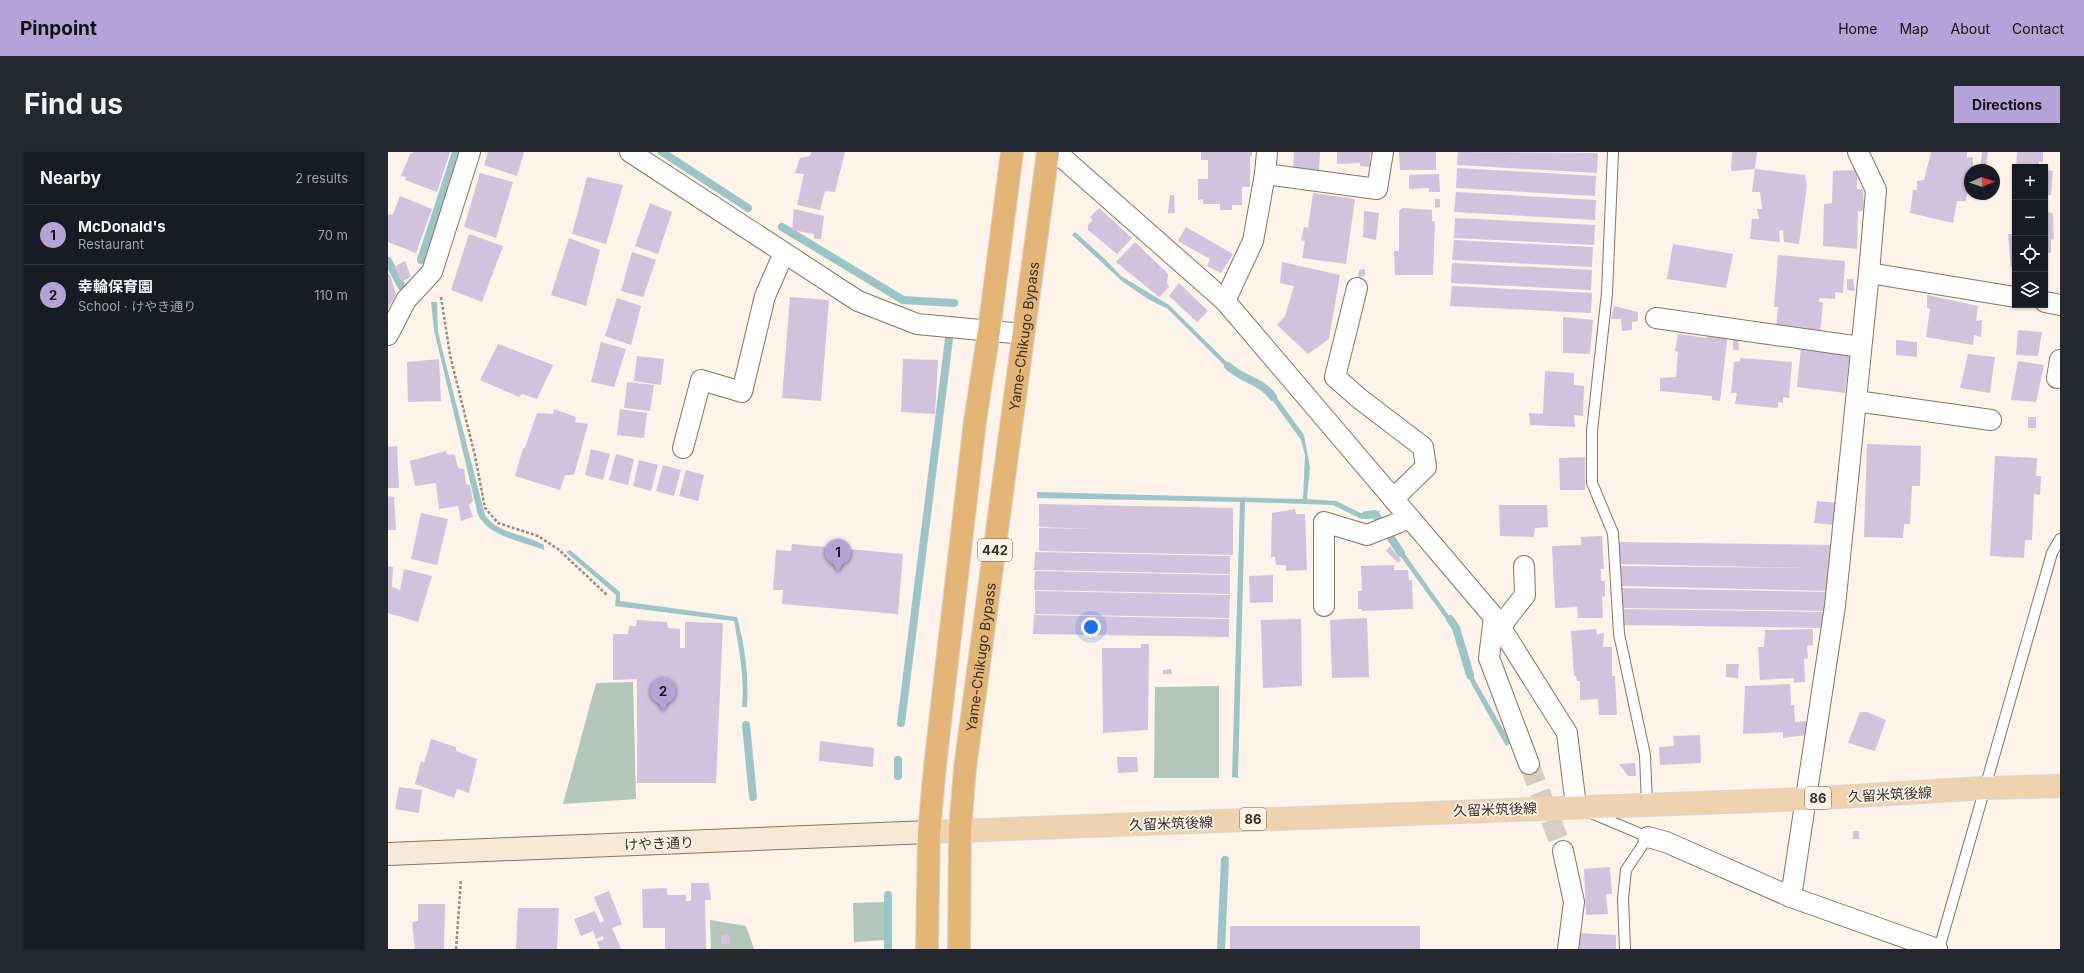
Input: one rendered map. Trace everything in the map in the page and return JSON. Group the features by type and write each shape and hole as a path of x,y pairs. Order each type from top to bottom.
{"highway":[{"name":"442","path":"927,949 929,832 935,766 975,421 989,331 1012,152"},
{"name":"Yame-Chikugo Bypass","path":"959,949 960,830 965,768 1048,152"}],"main road":[{"name":"久留米筑後線","path":"929,832 1576,806 1806,799 1985,788 2060,786"}],"street":[{"path":"388,335 406,300 432,272 470,152"},
{"path":"630,152 858,302 917,324 1023,334"},
{"path":"1056,152 1224,301 1497,622 1567,733 1576,806"},
{"path":"1224,301 1253,241 1265,174 1267,152"},
{"path":"1265,174 1377,189 1383,152"},
{"path":"1791,897 1835,606 1869,273 1876,190 1858,152"},
{"path":"683,448 701,380 742,392 765,296 784,253"},
{"path":"1869,273 2012,297"},
{"path":"1357,288 1335,377 1360,399 1423,447 1426,467 1393,499"},
{"path":"2048,303 2060,305"},
{"path":"1656,318 1861,347"},
{"path":"1856,401 1991,420"},
{"path":"1324,606 1324,522 1367,535 1410,518"},
{"path":"1524,566 1525,595 1497,622 1489,658 1529,764"},
{"name":"けやき通り","path":"388,854 929,832"},
{"path":"1648,837 1666,842 1791,897 1938,949"},
{"path":"1563,851 1574,902 1568,949"}],"lane":[{"path":"1613,152 1607,293 1592,431 1592,483 1613,533 1619,634 1645,755 1647,804"},
{"path":"1938,949 2052,553 2060,540"},
{"path":"1576,806 1648,837 1626,870 1623,898 1625,949"}],"path":[{"path":"432,272 442,302 450,355 475,456 485,508 498,523 538,536 558,549 607,595"},
{"path":"456,949 461,880"}],"green space":[{"path":"633,682 636,799 563,804 596,683"},
{"path":"1219,686 1219,778 1154,778 1155,687"},
{"path":"886,902 886,940 854,942 853,903"},
{"path":"710,920 746,926 754,949 711,949"}],"water":[{"path":"1075,232 1105,259 1121,276 1169,305 1237,372 1234,375 1168,309 1148,299 1123,282 1072,235"},
{"path":"431,302 437,302 438,331 442,349 485,515 497,526 544,545 544,550 516,541 498,533 483,522 478,515 434,330"},
{"path":"1269,387 1304,435 1310,467 1307,499 1336,501 1363,514 1367,512 1381,511 1374,516 1361,519 1333,505 1245,502 1238,778 1232,777 1240,502 1037,498 1037,492 1303,499 1305,455 1301,440 1265,390"},
{"path":"1397,543 1457,627 1454,630 1393,546"},
{"path":"570,550 620,592 620,601 737,617 746,661 747,707 742,707 743,686 740,653 734,621 615,606 616,595 566,552"},
{"path":"1469,665 1475,680 1511,743 1506,746 1472,685 1464,667"}],"building":[{"path":"414,152 450,152 437,192 405,180 406,177 401,176 410,154"},
{"path":"488,152 524,152 517,176 484,165"},
{"path":"811,152 845,152 835,192 825,191 820,210 797,205 804,174 795,173 800,158 810,156"},
{"path":"1201,152 1252,152 1252,156 1250,156 1250,187 1242,187 1242,205 1232,205 1232,210 1220,210 1220,204 1203,204 1203,199 1198,200 1198,179 1208,179 1208,160 1201,160"},
{"path":"1294,152 1320,152 1319,171 1293,170"},
{"path":"1337,152 1376,153 1370,154 1370,167 1360,166 1360,163 1337,164"},
{"path":"1399,152 1436,152 1436,170 1400,170"},
{"path":"1458,152 1598,153 1597,173 1457,165"},
{"path":"1732,152 1757,152 1755,169 1731,171"},
{"path":"1931,152 1967,152 1967,158 1973,157 1973,164 1964,164 1964,200 1966,201 1957,201 1953,223 1910,213 1913,190 1917,190 1917,181 1924,180"},
{"path":"1982,152 1988,152 1987,164 1981,164"},
{"path":"2017,152 2043,152 2043,162 2039,162 2039,164 2016,164"},
{"path":"1457,168 1596,176 1595,196 1456,188"},
{"path":"1755,169 1805,175 1807,186 1799,244 1784,242 1783,230 1779,231 1780,242 1750,239 1752,219 1759,219 1757,209 1762,209 1760,192 1752,192"},
{"path":"1857,170 1857,189 1863,189 1864,211 1858,211 1857,249 1823,246 1824,204 1832,203 1833,171"},
{"path":"2048,170 2053,171 2051,195 2048,195"},
{"path":"480,173 513,182 496,238 464,227"},
{"path":"1439,174 1440,192 1429,192 1429,188 1409,189 1409,175"},
{"path":"587,177 623,185 606,244 572,234"},
{"path":"1456,192 1596,200 1595,220 1454,212"},
{"path":"1313,193 1355,199 1346,264 1302,258 1305,241 1301,240 1304,227 1308,228"},
{"path":"1170,195 1174,195 1175,213 1168,213"},
{"path":"400,196 432,209 416,253 388,242 388,215 393,214"},
{"path":"1435,199 1440,199 1440,207 1435,208"},
{"path":"650,203 672,212 658,254 635,246"},
{"path":"1099,208 1132,238 1117,254 1088,230 1088,225 1093,220 1090,217"},
{"path":"1403,208 1432,210 1432,221 1435,222 1433,275 1395,275 1394,251 1399,251 1399,211"},
{"path":"794,209 824,216 821,239 814,239 814,234 792,230"},
{"path":"1364,211 1379,213 1376,240 1363,237"},
{"path":"2048,212 2053,213 2054,239 2051,240 2051,253 2048,253"},
{"path":"1455,218 1595,225 1594,245 1454,238"},
{"path":"1186,227 1233,254 1221,273 1207,266 1210,259 1178,241"},
{"path":"469,234 503,246 482,302 451,290"},
{"path":"2008,234 2012,234 2012,267 2011,267"},
{"path":"569,238 600,250 586,306 551,295"},
{"path":"1454,240 1593,247 1592,267 1452,260"},
{"path":"1135,242 1168,274 1167,283 1169,287 1159,297 1116,262"},
{"path":"1673,244 1733,254 1726,288 1667,279"},
{"path":"632,252 656,260 643,297 621,291"},
{"path":"1778,255 1845,261 1843,293 1835,292 1835,299 1820,298 1818,301 1823,303 1820,334 1776,330 1778,307 1774,307"},
{"path":"405,261 411,277 401,282 394,267"},
{"path":"1282,262 1340,275 1329,339 1308,354 1277,325 1285,316 1294,286 1280,283"},
{"path":"1452,263 1592,270 1591,290 1451,283"},
{"path":"1365,269 1365,276 1358,277 1359,270"},
{"path":"388,274 390,275 396,294 388,309"},
{"path":"1847,279 1853,279 1855,291 1847,290"},
{"path":"1179,283 1208,311 1197,322 1169,296"},
{"path":"1452,286 1592,293 1591,313 1450,306"},
{"path":"1927,295 1978,306 1976,321 1982,320 1981,337 1974,335 1973,345 1926,337 1930,309 1927,308"},
{"path":"790,297 829,300 821,401 782,398"},
{"path":"617,298 641,306 631,345 605,336"},
{"path":"1614,306 1638,312 1638,321 1632,322 1632,330 1622,331 1621,319 1611,319"},
{"path":"1563,317 1593,320 1590,354 1563,353"},
{"path":"2018,330 2042,332 2038,356 2016,355"},
{"path":"1709,331 1728,333 1720,401 1712,400 1712,396 1660,391 1660,378 1676,377 1678,352 1675,351 1678,334 1707,338"},
{"path":"1733,340 1738,340 1739,350 1733,350"},
{"path":"1896,340 1917,342 1917,357 1896,355"},
{"path":"601,342 626,349 614,387 591,382"},
{"path":"498,344 553,365 537,399 522,394 519,397 480,380"},
{"path":"1801,348 1850,354 1845,393 1797,387"},
{"path":"1968,354 1995,357 1990,393 1960,388"},
{"path":"637,356 664,359 661,385 634,381"},
{"path":"1740,358 1792,362 1789,398 1783,397 1783,403 1778,402 1778,408 1735,404 1737,393 1731,393 1734,362 1740,361"},
{"path":"439,359 441,401 408,402 407,362"},
{"path":"903,359 938,360 935,414 901,412"},
{"path":"2018,361 2044,365 2036,402 2011,400"},
{"path":"1545,371 1574,373 1574,385 1584,386 1583,416 1574,415 1575,427 1530,425 1529,413 1543,414"},
{"path":"627,382 654,385 650,411 624,408"},
{"path":"554,409 576,417 575,422 588,424 574,475 565,475 560,490 515,476 523,448 525,448 537,413 553,414"},
{"path":"620,409 647,413 644,438 617,435"},
{"path":"2028,417 2036,417 2036,428 2028,428"},
{"path":"1867,444 1921,446 1920,486 1912,486 1910,524 1904,524 1903,538 1864,537"},
{"path":"397,446 399,488 388,488 388,447"},
{"path":"591,449 610,454 603,480 585,475"},
{"path":"446,451 447,454 455,455 458,468 464,469 466,484 470,485 473,501 469,505 473,517 461,521 458,506 439,509 436,483 415,486 410,461"},
{"path":"616,454 634,459 628,485 609,480"},
{"path":"1995,456 2037,458 2036,476 2041,476 2040,495 2034,494 2032,540 2025,540 2024,558 1990,556"},
{"path":"1585,457 1585,490 1560,490 1559,458"},
{"path":"639,460 658,465 651,491 633,486"},
{"path":"663,465 681,470 674,496 656,491"},
{"path":"686,470 704,475 698,501 679,496"},
{"path":"388,496 394,497 396,530 388,530"},
{"path":"1817,501 1837,503 1834,525 1814,523"},
{"path":"1039,504 1233,508 1233,555 1039,551 1039,528 1097,529 1039,527"},
{"path":"1499,505 1547,505 1548,527 1535,528 1534,537 1500,536"},
{"path":"1295,509 1296,514 1305,514 1307,570 1286,571 1286,565 1276,565 1275,557 1271,557 1272,513"},
{"path":"421,513 448,519 437,565 411,559"},
{"path":"1602,536 1604,569 1601,569 1601,581 1605,581 1605,596 1602,597 1603,618 1578,618 1577,607 1555,608 1552,546 1581,545 1581,537"},
{"path":"1618,542 1832,545 1828,591 1620,586 1618,566 1809,568 1618,564"},
{"path":"792,544 903,554 898,614 782,604 783,590 773,590 776,550 791,551"},
{"path":"1390,546 1401,560 1398,563 1386,551"},
{"path":"1035,552 1230,556 1230,574 1034,570"},
{"path":"1394,565 1394,570 1408,570 1409,580 1412,580 1413,609 1362,611 1362,609 1358,609 1358,591 1362,591 1361,566"},
{"path":"388,566 393,567 392,587 400,590 404,569 432,576 418,622 388,613"},
{"path":"1035,571 1230,575 1230,594 1034,590"},
{"path":"1273,575 1273,602 1250,603 1249,576"},
{"path":"1620,588 1828,592 1826,611 1621,608"},
{"path":"1035,591 1230,595 1229,618 1035,614"},
{"path":"1621,609 1825,612 1824,628 1622,625"},
{"path":"1034,615 1229,619 1229,637 1033,634"},
{"path":"1367,618 1369,677 1332,678 1330,620"},
{"path":"1301,619 1302,686 1263,688 1261,620"},
{"path":"637,620 667,622 668,628 680,629 680,648 685,648 685,622 723,623 716,783 637,783 637,679 613,680 613,634 628,634 629,626 636,626"},
{"path":"1596,629 1597,634 1604,633 1603,647 1612,647 1612,676 1615,676 1617,715 1599,715 1598,699 1580,700 1580,681 1577,681 1576,676 1574,676 1571,631"},
{"path":"1813,629 1813,645 1807,646 1808,658 1804,659 1805,682 1794,683 1794,678 1760,680 1758,647 1764,647 1765,630"},
{"path":"1141,644 1149,644 1148,730 1103,733 1102,648 1141,648"},
{"path":"1726,664 1739,664 1738,678 1726,677"},
{"path":"1171,669 1172,674 1163,674 1163,670"},
{"path":"1790,684 1791,705 1794,705 1795,722 1806,721 1807,735 1783,738 1783,732 1743,734 1745,686"},
{"path":"1860,712 1867,712 1886,720 1875,751 1848,743"},
{"path":"1700,735 1701,763 1660,765 1659,747 1674,746 1673,736"},
{"path":"431,739 456,747 456,751 477,759 469,793 457,789 454,798 415,784 421,761 424,763"},
{"path":"820,741 874,748 873,767 819,761"},
{"path":"1117,757 1137,757 1138,772 1118,773"},
{"path":"1635,763 1636,776 1628,776 1619,764"},
{"path":"399,787 422,790 419,813 395,809"},
{"path":"1853,831 1859,831 1859,839 1853,839"},
{"path":"1610,867 1612,894 1606,894 1608,914 1586,915 1584,869"},
{"path":"691,883 709,883 711,900 705,900 706,949 665,949 665,928 643,928 642,889 667,888 667,895 686,895 686,901 691,901"},
{"path":"609,891 622,924 612,928 621,949 600,949 597,942 604,939 602,936 596,939 593,931 581,936 574,919 595,911 600,923 604,921 594,897"},
{"path":"418,904 445,904 444,949 415,949 412,922 418,921"},
{"path":"518,908 559,908 557,949 516,949"},
{"path":"1230,926 1420,926 1420,949 1230,949"},
{"path":"1579,933 1616,935 1616,949 1578,949"},
{"path":"729,934 730,944 721,945 721,935"}],"waterway":[{"path":"421,260 456,152"},
{"path":"662,152 748,208"},
{"path":"782,227 903,300 954,303"},
{"path":"388,261 402,287"},
{"path":"901,723 949,339"},
{"path":"1228,366 1239,374 1263,387 1273,397"},
{"path":"1366,515 1375,514 1401,553"},
{"path":"1450,619 1456,628 1470,675"},
{"path":"746,725 753,797"},
{"path":"898,760 898,776"},
{"path":"1221,949 1225,860"},
{"path":"888,895 888,949"}],"tunnel":[{"path":"1529,764 1563,851"}],"place":[{"name":"McDonald's","path":"838,572"},
{"name":"幸輪保育園","path":"663,711"}]}
